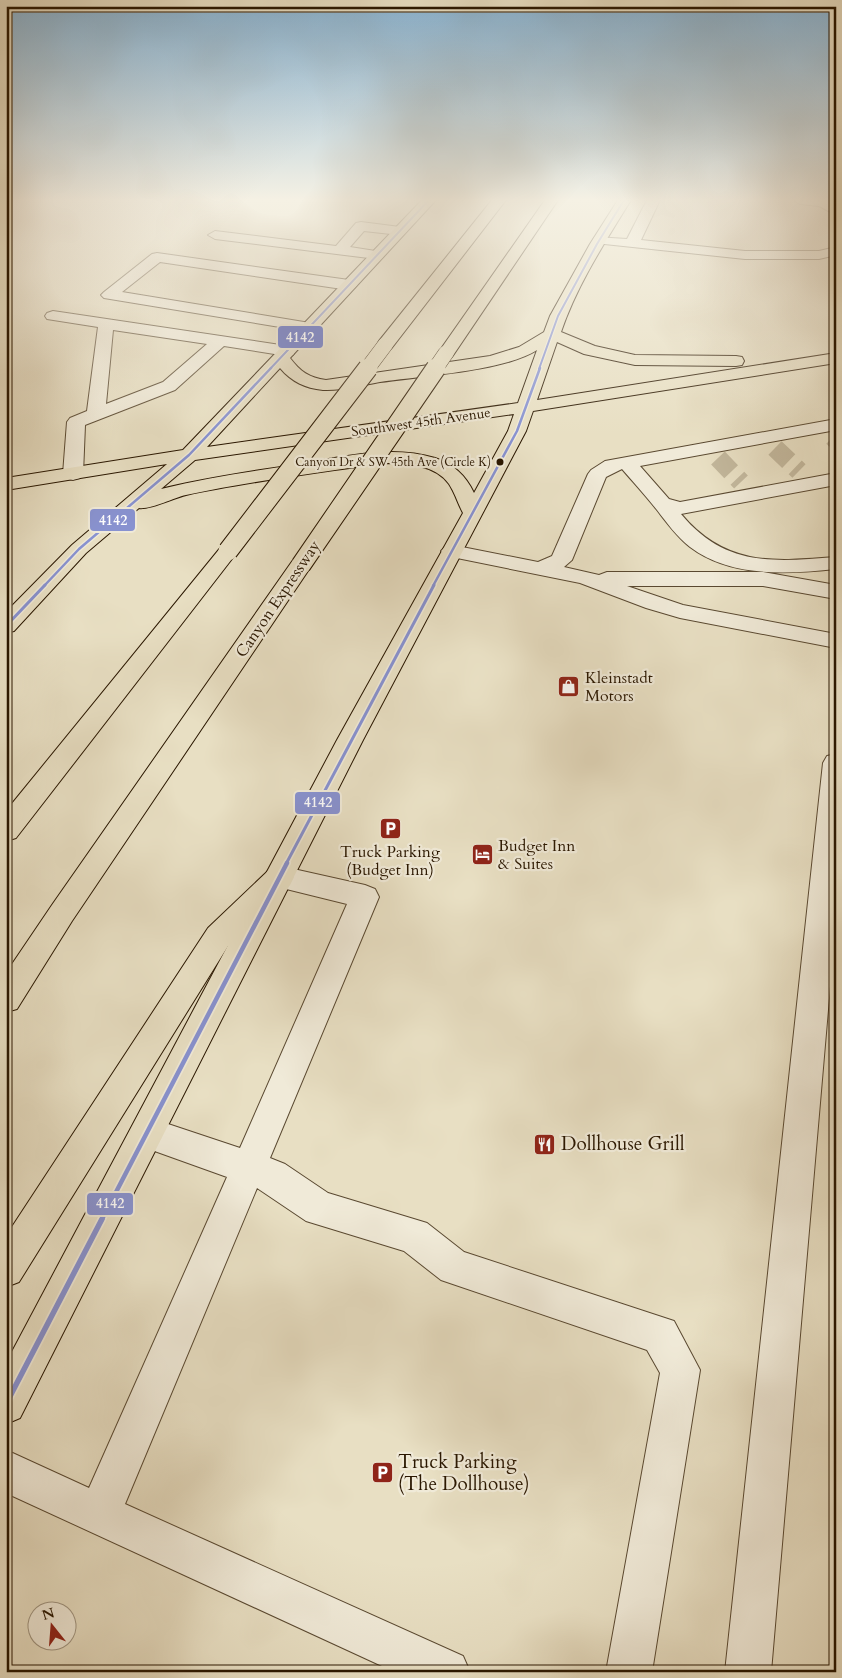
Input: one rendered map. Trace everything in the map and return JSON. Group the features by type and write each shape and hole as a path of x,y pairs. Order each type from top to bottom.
{"main road":[{"path":"6,626 79,549 189,456 355,278"},
{"path":"6,831 228,551 437,278"},
{"name":"Canyon Expressway","path":"6,1000 73,897 497,278"},
{"path":"6,1404 280,877 516,431 558,316 579,278"},
{"path":"284,354 293,373 300,380 326,386 492,361 525,351 552,334"},
{"path":"552,334 590,350 635,360 812,362"},
{"name":"Southwest 45th Avenue","path":"6,484 525,407 836,358"},
{"path":"121,512 168,493 210,484 383,457 410,457 438,466 455,477 472,512"},
{"path":"6,1269 218,937 280,877"}],"lane":[{"path":"130,278 109,295 310,327"},
{"path":"303,278 349,285"},
{"path":"53,316 220,341 284,354"},
{"path":"96,414 106,324"},
{"path":"73,474 76,422 169,386 220,341"},
{"path":"539,568 562,560 598,474 612,465 713,453 830,429"},
{"path":"626,462 697,542 717,555 744,562 789,566 836,563"},
{"path":"662,503 679,508 747,488 805,477 836,479"},
{"path":"452,551 836,624"},
{"path":"586,578 668,580 763,579 836,592"},
{"path":"586,578 680,611 836,641"},
{"path":"668,580 836,608"},
{"path":"748,1672 836,763"},
{"path":"99,1514 365,897 280,877"},
{"path":"147,1133 272,1176 319,1208 414,1236 454,1267 660,1335 680,1370 629,1672"},
{"path":"6,1471 447,1672"}],"tunnel":[{"path":"833,437 836,440"},
{"path":"775,448 799,471"},
{"path":"718,458 741,482"}],"transit line":[{"name":"4142","path":"6,626 79,549 189,455 355,278"},
{"name":"4142","path":"6,1404 350,740 517,431 558,316 578,278"}],"place":[{"name":"Canyon Dr & SW 45th Ave (Circle K)","path":"500,462"},
{"name":"Kleinstadt Motors","path":"569,687"},
{"name":"Truck Parking (Budget Inn)","path":"390,828"},
{"name":"Budget Inn & Suites","path":"482,855"},
{"name":"Dollhouse Grill","path":"545,1144"},
{"name":"Truck Parking (The Dollhouse)","path":"382,1473"}]}
